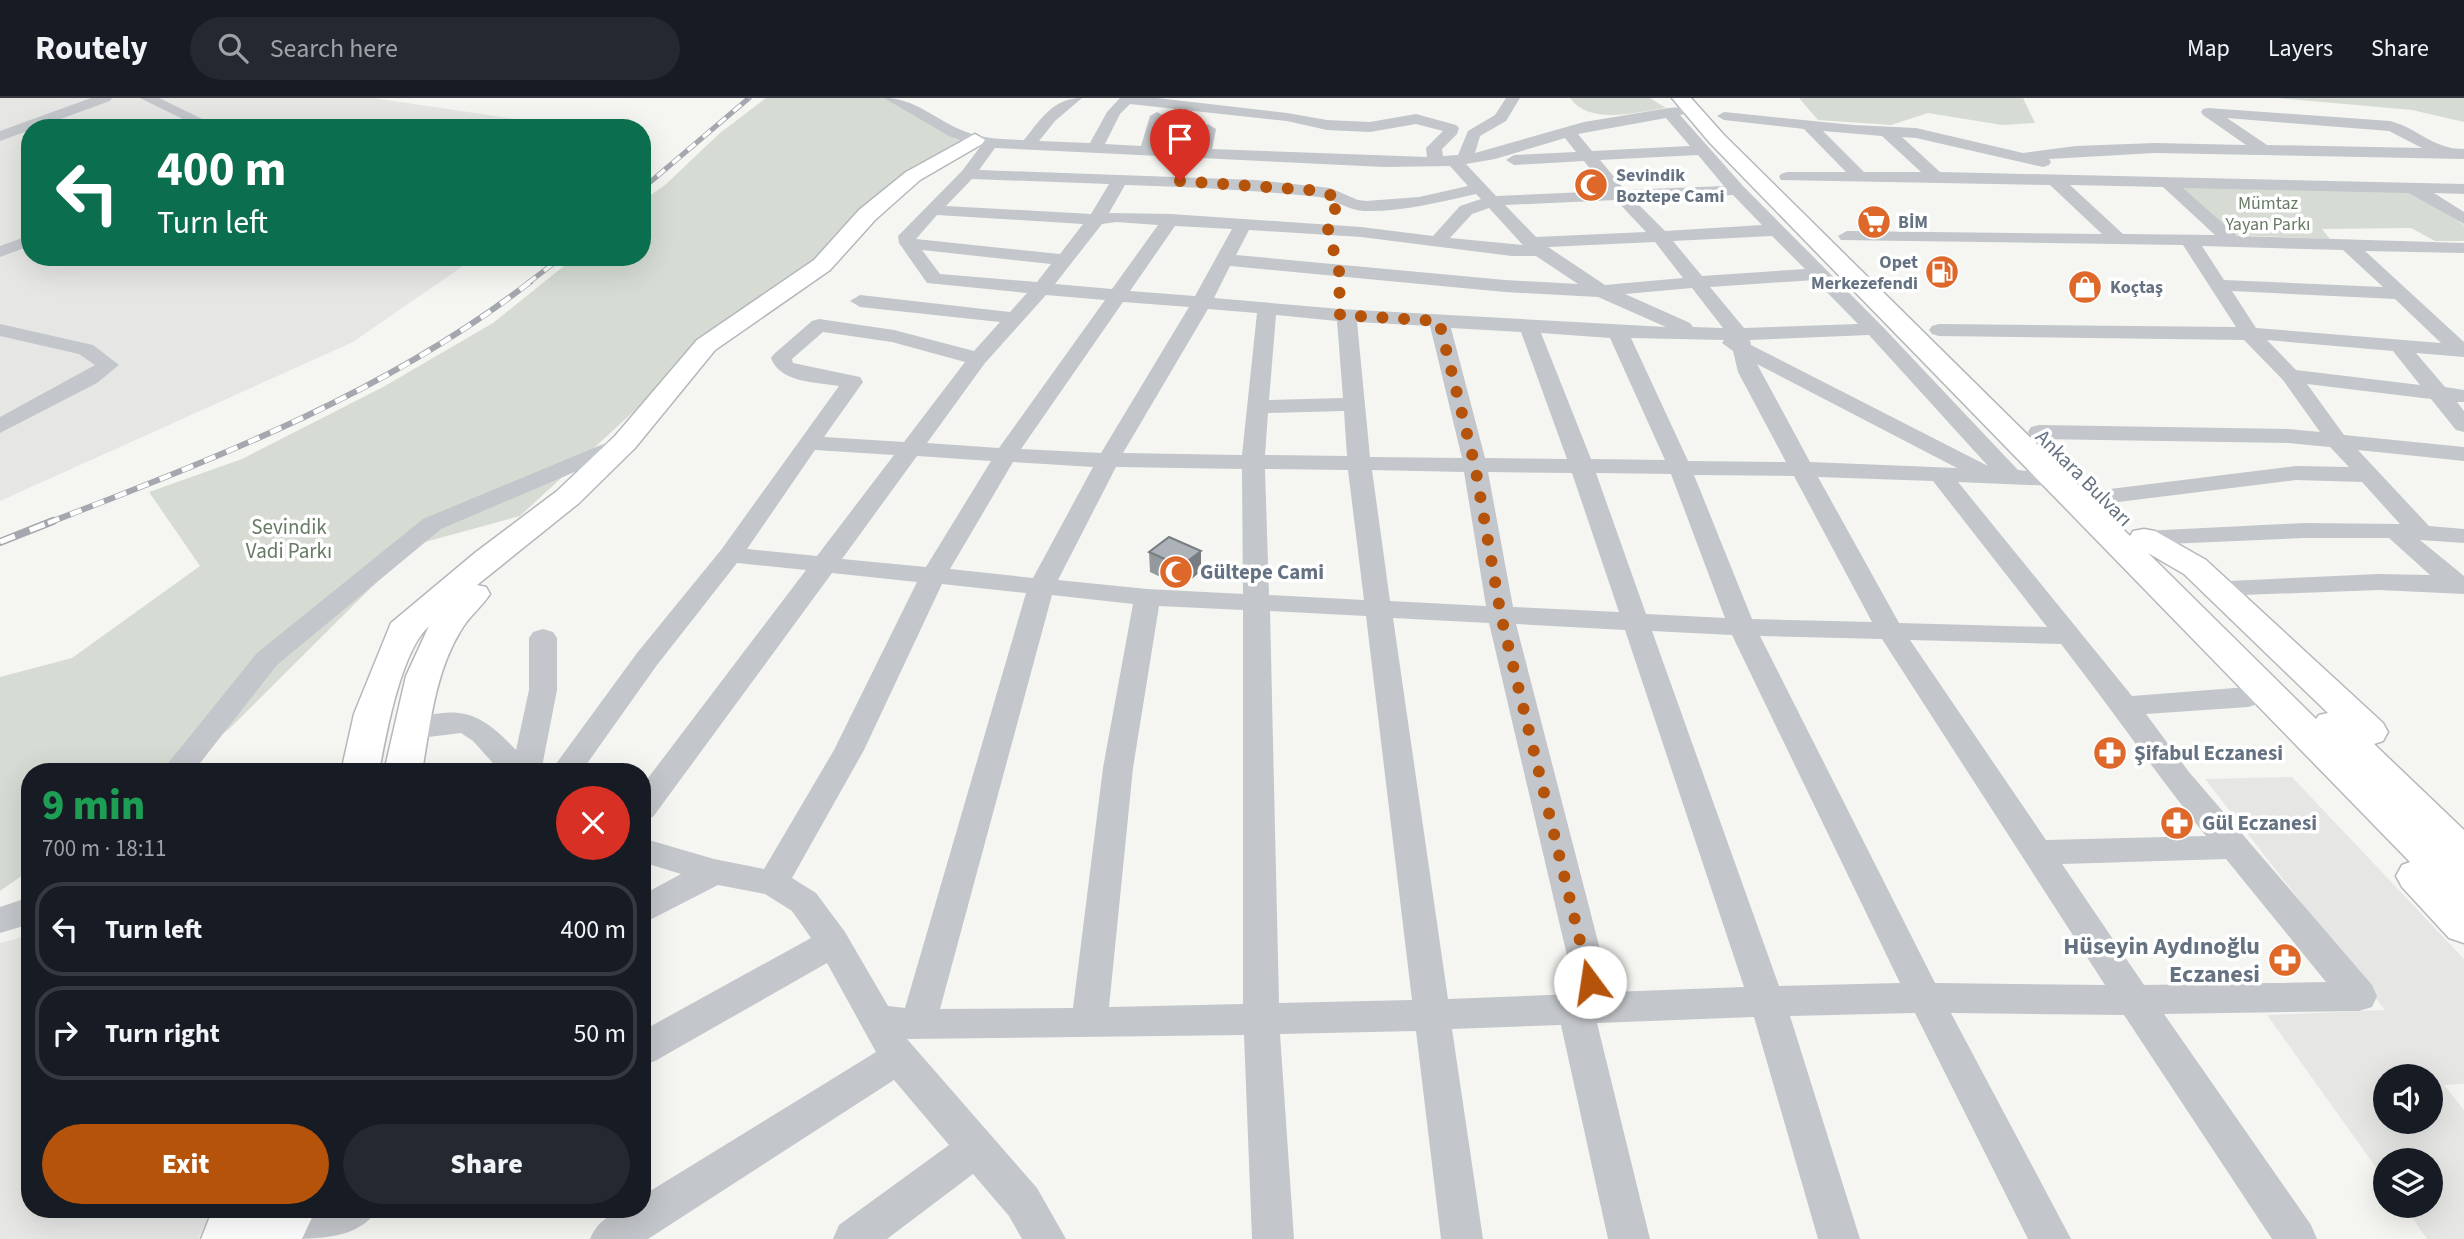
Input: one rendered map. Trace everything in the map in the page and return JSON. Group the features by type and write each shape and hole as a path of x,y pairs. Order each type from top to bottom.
{"main road":[{"name":"Ankara Bulvarı","path":"1695,107 1787,177 1847,236 2039,432 2100,510 2464,891"},
{"name":"Ankara Bulvarı","path":"1695,107 1727,149 2055,479 2144,538 2464,855"},
{"path":"362,763 372,714 403,631 487,559 568,497 625,442 706,345 822,265 867,215 913,176 983,142"},
{"path":"406,763 423,673 437,638 470,597 623,477 717,359 743,335 848,264 898,203 927,178 983,142"},
{"path":"2100,510 2132,572 2464,926"},
{"path":"2144,538 2195,567 2464,825"},
{"path":"227,1239 235,1218"},
{"path":"274,1239 286,1218"}],"street":[{"path":"47,119 105,98"},
{"path":"147,98 194,119"},
{"path":"891,98 954,133 983,142 1027,146 1203,154 1264,150 1315,159 1372,144 1416,119 1451,128 1448,136 1434,148 1456,160 1535,246 1601,291 1699,333"},
{"path":"909,98 969,130 983,142"},
{"path":"1027,146 1050,118 1075,98"},
{"path":"1224,110 1237,98"},
{"path":"1456,160 1473,134 1500,118 1513,98"},
{"path":"1095,149 1114,112 1128,99 1173,101 1224,110 1291,112 1372,144 1456,160 1489,161 1704,150"},
{"path":"1456,160 1489,156 1568,132 1695,107 1853,130 1916,133 2111,181"},
{"path":"1695,107 1704,150 1737,190 1874,329 2002,478"},
{"path":"2288,185 2254,149 2208,112 2390,125 2442,153"},
{"path":"1147,151 1157,117"},
{"path":"1807,124 1860,177"},
{"path":"0,136 21,128"},
{"path":"1203,154 1208,129"},
{"path":"1886,131 1936,177"},
{"path":"1568,132 1620,195 1660,236 1740,341 1749,372 1891,632 2134,1000 2296,1239"},
{"path":"2141,133 2197,183"},
{"path":"1315,159 1317,137"},
{"path":"983,142 968,174 907,236 908,243 934,279 1118,293 1201,304 1344,316 1618,332 1699,333 1740,341 1874,329"},
{"path":"2024,158 2076,151 2155,148 2464,154"},
{"path":"2331,150 2382,187"},
{"path":"1155,180 1165,152"},
{"path":"968,174 1120,178 1310,190 1339,197 1354,205 1390,206 1486,194 1620,195 1737,190"},
{"path":"1787,177 1936,177 2464,189"},
{"path":"651,797 978,359 1042,287 1096,220 1120,178"},
{"path":"2055,180 2118,239"},
{"path":"2167,182 2232,241"},
{"path":"2412,188 2464,219"},
{"path":"1437,242 1466,210 1486,194"},
{"path":"1339,197 1334,250 1355,404 1359,464 1462,1239"},
{"path":"933,210 1096,220 1115,217 1171,219 1243,225 1334,250 1505,286 1601,291 1821,274"},
{"path":"773,883 849,750 933,576 1005,456 1171,219"},
{"path":"918,1024 1041,587 1108,460 1201,304 1243,225"},
{"path":"1226,260 1437,242 1511,251 1535,246 1660,236 1776,230"},
{"path":"1847,236 2189,240 2455,248 2464,262"},
{"path":"2189,240 2250,334 2290,376 2337,442 2368,475 2408,531 2460,586"},
{"path":"908,243 1064,260"},
{"path":"2348,245 2463,351"},
{"path":"2218,285 2401,294"},
{"path":"860,301 1014,318"},
{"path":"1266,309 1253,462 1260,787 1261,1019 1273,1239"},
{"path":"1439,321 1475,466 1501,616 1587,1009 1629,1239"},
{"path":"572,763 647,659 730,555 852,382 793,371 784,366 781,358 819,325 894,336 978,359"},
{"path":"1529,327 1581,467 1767,1001 1839,1239"},
{"path":"0,330 86,349 109,365 90,379 0,426"},
{"path":"1939,330 2250,334 2463,351"},
{"path":"1618,332 1680,468 1742,627 1925,998 2050,1239"},
{"path":"1740,341 2002,478"},
{"path":"2400,346 2464,425"},
{"path":"2290,376 2464,396"},
{"path":"1258,407 1355,404"},
{"path":"2039,432 2288,436 2464,454"},
{"path":"183,763 267,659 432,524 625,442"},
{"path":"809,443 1108,460 1802,469 2055,479"},
{"path":"2100,510 2296,473 2368,475"},
{"path":"877,1020 918,1024 1089,1023 1431,1015 1767,1001 2360,996 2178,780 2125,706 1940,475"},
{"name":"Ankara Bulvarı","path":"2002,478 2100,510"},
{"path":"2144,538 2253,532 2408,531 2464,536"},
{"path":"730,555 1147,597 1742,627 2069,636"},
{"path":"2217,589 2379,582 2460,586"},
{"path":"1089,1023 1118,768 1147,597"},
{"path":"528,763 543,690 543,638"},
{"path":"2125,706 2248,697"},
{"path":"412,729 443,721 472,723 510,763"},
{"path":"2037,853 2234,847"},
{"path":"651,853 714,872 773,883 804,902 833,943 898,1058 1023,1202 1045,1239"},
{"path":"651,906 714,872"},
{"path":"0,920 21,913"},
{"path":"651,1045 833,943"},
{"path":"651,1214 898,1058"},
{"path":"854,1239 975,1149"},
{"path":"304,1239 341,1218"},
{"path":"611,1239 644,1218"}],"shaded area":[{"path":"0,98 374,98 515,119 21,119 21,266 463,266 353,342 0,501"},
{"path":"2292,777 2464,959 2464,1084 2444,1085 2464,1110 2464,1239 2427,1239 2412,1218 2443,1218 2443,1148 2373,1148 2373,1163 2267,1015 2385,1010 2205,779"},
{"path":"21,937 21,1218 208,1218 198,1239 0,1239 0,943"}],"green space":[{"name":"Sevindik Vadi Parkı","path":"766,98 891,98 954,133 975,140 941,158 841,245 706,345 520,516 414,545 229,729 181,763 21,763 21,876 0,891 0,677 72,658 200,566 149,492 242,459 383,387 493,323 564,266 651,266 651,195 720,133"},
{"path":"1570,98 1650,98 1666,108 1602,115 1579,107"},
{"path":"1799,98 2023,98 2035,123 2002,125 1928,113 1891,125 1818,120"},
{"path":"2278,98 2464,98 2464,122 2412,110"},
{"name":"Mümtaz Yayan Parkı","path":"2181,187 2413,192 2464,225 2464,241 2435,241 2411,228 2322,229 2330,239 2235,235"}],"building":[{"path":"1169,537 1201,551 1181,566 1149,552"}],"railway":[{"path":"651,181 749,98"},
{"path":"528,283 550,266"},
{"path":"48,523 174,474 359,390 475,322 530,282"},
{"path":"0,542 53,521"}],"place":[{"name":"Sevindik Boztepe Cami","path":"1591,185"},
{"name":"BİM","path":"1874,222"},
{"name":"Opet Merkezefendi","path":"1942,272"},
{"name":"Koçtaş","path":"2085,287"},
{"name":"Gültepe Cami","path":"1176,572"},
{"name":"Şifabul Eczanesi","path":"2110,753"},
{"name":"Gül Eczanesi","path":"2177,823"},
{"name":"Hüseyin Aydınoğlu Eczanesi","path":"2285,960"}],"route":[{"path":"1180,181 1310,190 1339,197 1328,230 1339,270 1340,315 1439,321 1475,466 1501,616 1590,982"}]}
